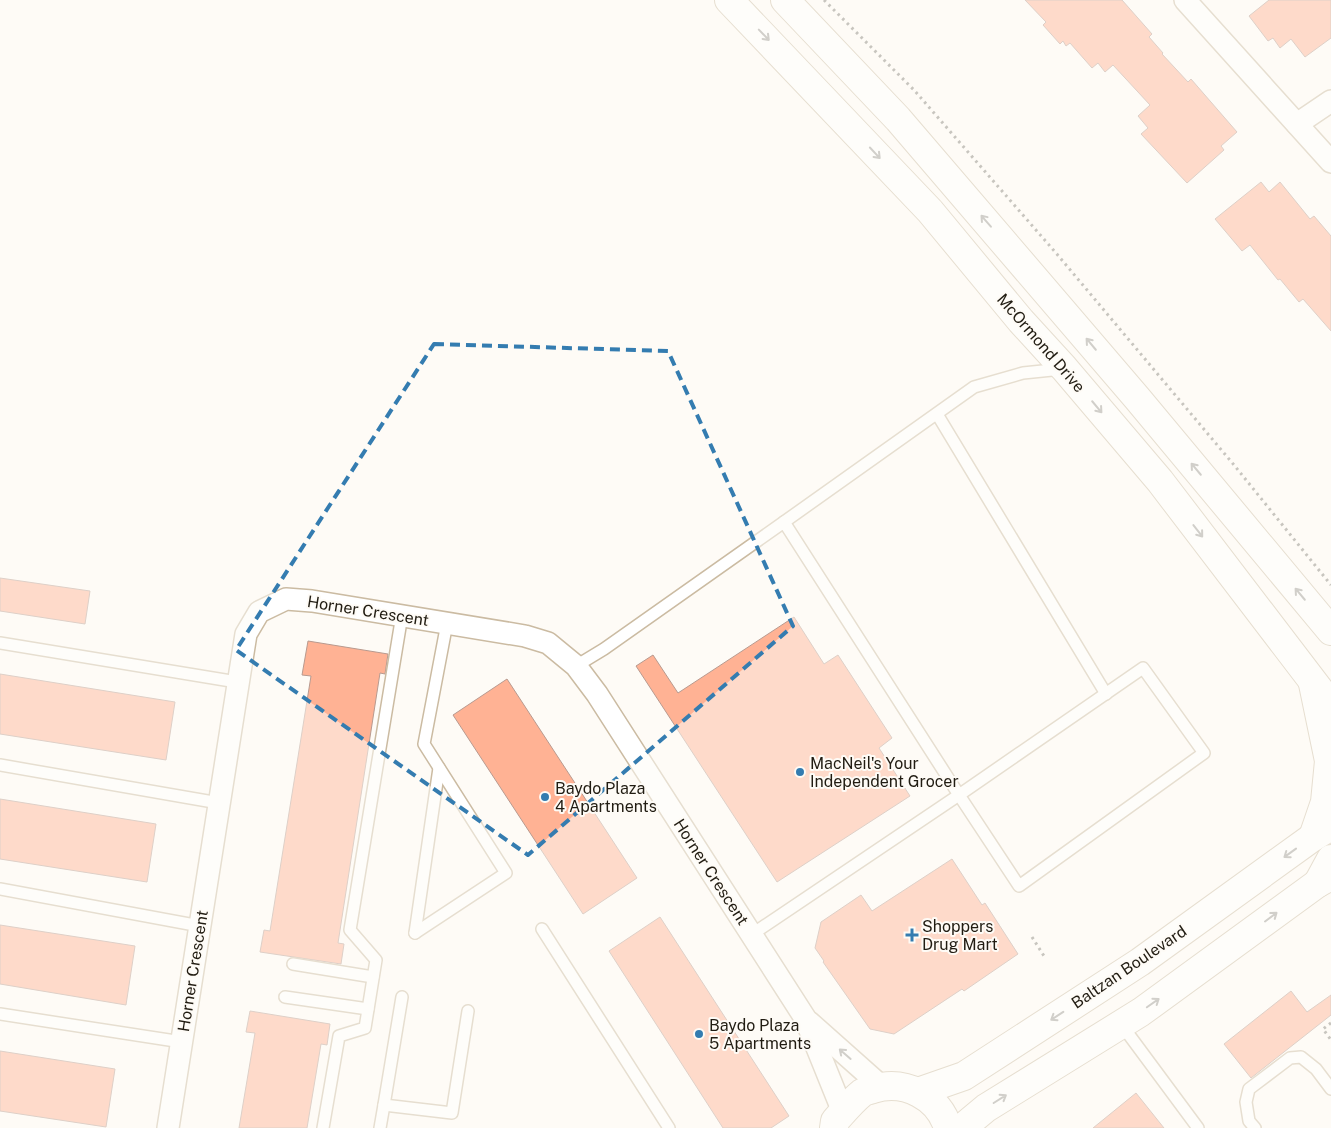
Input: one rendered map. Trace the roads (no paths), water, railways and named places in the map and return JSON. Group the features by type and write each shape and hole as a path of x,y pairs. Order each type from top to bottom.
{"main road":[{"name":"McOrmond Drive","path":"730,0 930,212 1021,321 1064,368 1160,481 1331,705"},
{"path":"785,0 898,119 1130,390 1331,631"},
{"path":"1312,680 1329,761 1322,831"},
{"name":"Baltzan Boulevard","path":"918,1092 964,1076 1140,962 1322,831"},
{"path":"962,1128 986,1108 1121,1024 1327,880 1331,859"},
{"path":"838,1120 864,1092 882,1086 900,1086 918,1092 934,1103 945,1118 948,1128"}],"street":[{"path":"1185,0 1331,162"},
{"path":"1297,124 1331,101"},
{"name":"Horner Crescent","path":"168,1128 246,634 259,612 286,599 312,601 525,636 548,643 576,666 602,702 805,1018 838,1120"},
{"name":"Horner Crescent","path":"805,1018 882,1086"}],"lane":[{"path":"576,666 604,649 974,387 1023,373 1064,368"},
{"path":"937,414 1106,694"},
{"path":"751,935 959,795 1143,668 1204,753 1019,886 959,795 784,522"},
{"path":"323,1128 339,1036 365,1028 376,960 350,930 402,616"},
{"path":"439,768 415,933 506,873 424,744 447,623"},
{"path":"0,643 237,682"},
{"path":"0,764 219,803"},
{"path":"0,890 200,926"},
{"path":"542,929 669,1128"},
{"path":"293,964 373,977"},
{"path":"285,997 368,1009"},
{"path":"380,1128 402,997"},
{"path":"384,1105 452,1113 468,1011"},
{"path":"0,1014 182,1042"},
{"path":"1121,1024 1198,1128"},
{"path":"1255,1128 1249,1121 1246,1102 1250,1089 1290,1058 1301,1057 1316,1069 1331,1089"}],"place":[{"name":"MacNeil's Your Independent Grocer","path":"800,772"},
{"name":"Baydo Plaza 4 Apartments","path":"545,797"},
{"name":"Shoppers Drug Mart","path":"912,935"},
{"name":"Baydo Plaza 5 Apartments","path":"699,1034"}]}
